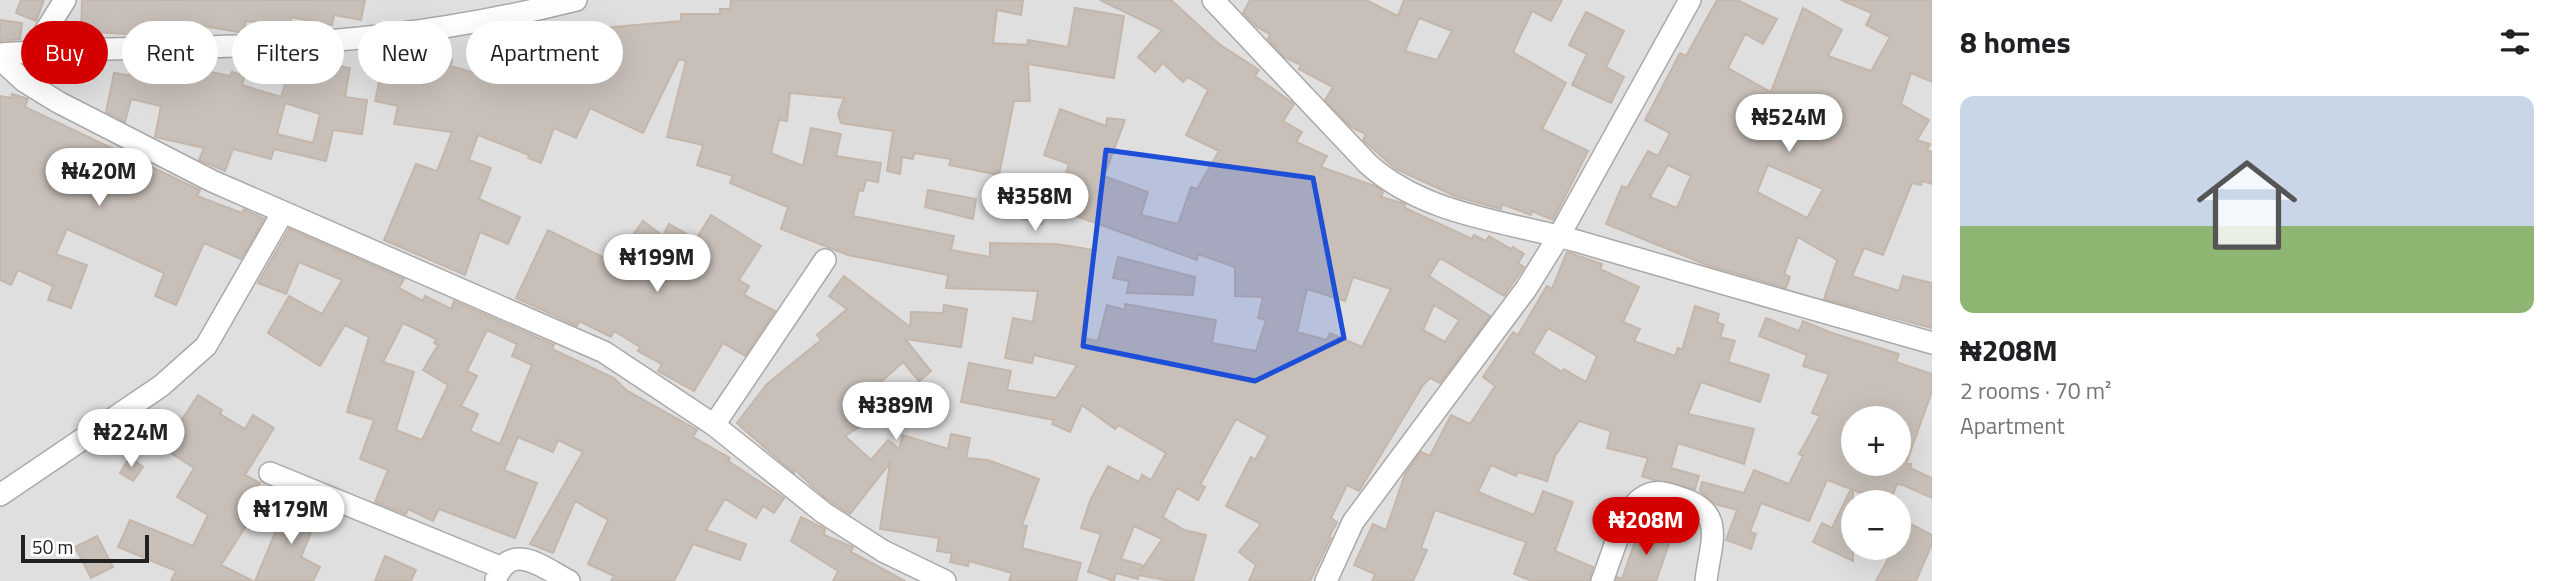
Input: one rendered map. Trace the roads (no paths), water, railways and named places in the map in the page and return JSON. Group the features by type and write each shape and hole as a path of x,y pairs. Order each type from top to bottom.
{"street":[{"path":"52,21 65,0"},
{"path":"108,49 263,45 379,36 498,20 576,0"},
{"path":"1213,0 1389,183 1433,205 1559,236 1932,343"},
{"path":"1326,581 1353,522 1526,289 1559,236 1690,0"},
{"path":"0,57 21,53"},
{"path":"0,57 24,81 58,102 212,181 604,352 714,425 824,513 883,551 945,581"},
{"path":"0,495 161,386 206,346 283,212"},
{"path":"714,425 825,260"},
{"path":"270,473 498,574 509,560 524,558 569,581"},
{"path":"1602,581 1630,510 1642,498 1657,491 1697,502 1709,517 1715,534 1706,581"}]}
